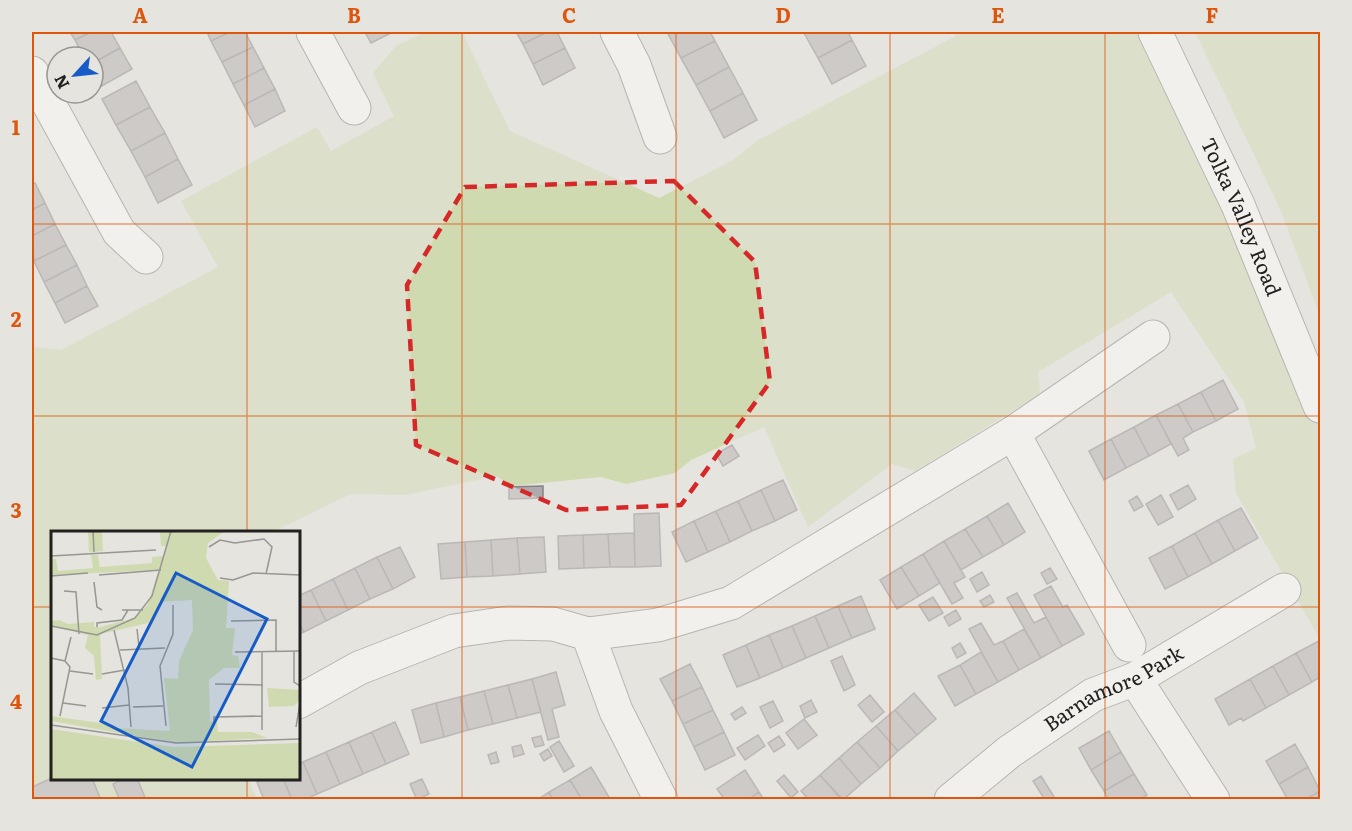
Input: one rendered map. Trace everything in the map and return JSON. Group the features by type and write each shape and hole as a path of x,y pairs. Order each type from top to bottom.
{"street":[{"path":"313,32 354,108"},
{"path":"617,32 634,65 660,137"},
{"name":"Tolka Valley Road","path":"1155,32 1238,205 1320,406"},
{"path":"32,73 119,232 146,257"},
{"path":"300,701 359,668 454,631 508,623 553,624 588,634 658,625 731,603 1013,433 1153,337"},
{"path":"1013,433 1129,645"},
{"name":"Barnamore Park","path":"951,800 1009,752 1093,695 1135,679 1284,590"},
{"path":"588,634 616,711 661,800"},
{"path":"1135,679 1213,800"}],"highlighted area":[{"path":"674,181 755,262 770,382 681,505 566,510 416,445 407,285 465,187"}],"green space":[{"path":"425,32 462,32 510,131 659,198 733,160 758,140 956,36 954,32 1154,32 1320,408 1320,639 1236,493 1233,459 1256,448 1244,402 1171,292 1038,372 1040,394 915,471 892,464 808,527 764,427 691,460 675,473 626,484 601,477 512,486 496,476 405,495 351,494 274,531 51,531 51,780 248,780 257,799 32,800 32,347 61,350 218,267 181,201 317,127 331,151 394,116 373,73 396,46"},
{"path":"1195,32 1320,32 1320,316 1281,211"}],"building":[{"path":"70,32 91,32 75,40"},
{"path":"91,32 111,32 120,48 105,56 105,45 78,45 75,40"},
{"path":"207,32 230,32 211,41"},
{"path":"230,32 245,32 253,47 222,62 211,41"},
{"path":"365,32 393,32 371,43"},
{"path":"516,32 547,32 523,44"},
{"path":"547,32 557,32 565,48 533,64 523,44"},
{"path":"667,32 710,32 715,41 681,58"},
{"path":"848,32 852,40 818,58 804,33"},
{"path":"852,40 866,66 832,84 818,58"},
{"path":"715,41 729,67 696,85 681,58"},
{"path":"253,47 264,68 233,84 222,62"},
{"path":"120,48 132,69 105,84 105,56"},
{"path":"565,48 575,68 543,85 533,64"},
{"path":"729,67 743,93 710,111 696,85"},
{"path":"264,68 275,89 244,105 233,84"},
{"path":"136,81 150,107 116,125 105,105 105,97"},
{"path":"275,89 285,111 255,127 244,105"},
{"path":"743,93 757,120 724,138 710,111"},
{"path":"150,107 165,133 131,151 116,125"},
{"path":"165,133 178,159 145,177 131,151"},
{"path":"178,159 192,185 158,203 145,177"},
{"path":"35,183 45,203 32,210 32,184"},
{"path":"45,203 55,224 32,236 32,210"},
{"path":"55,224 66,245 34,261 32,236"},
{"path":"66,245 77,265 44,282 34,261"},
{"path":"77,265 87,286 55,303 44,282"},
{"path":"87,286 98,306 65,323 55,303"},
{"path":"1223,380 1238,409 1216,421 1201,392"},
{"path":"1201,392 1216,421 1193,432 1178,404"},
{"path":"1178,404 1193,432 1183,438 1189,450 1178,456 1156,415"},
{"path":"1156,415 1171,444 1149,456 1134,427"},
{"path":"1134,427 1149,456 1126,468 1111,439"},
{"path":"1111,439 1126,468 1104,480 1089,451"},
{"path":"732,445 739,456 723,466 716,454"},
{"path":"783,480 797,510 775,521 761,490"},
{"path":"1188,485 1196,499 1178,510 1170,495"},
{"path":"543,486 543,498 509,499 509,487"},
{"path":"761,490 775,521 752,531 738,501"},
{"path":"1161,495 1173,517 1158,525 1146,504"},
{"path":"1137,496 1143,506 1134,511 1129,501"},
{"path":"738,501 752,531 730,542 716,511"},
{"path":"1008,503 1025,532 1004,545 987,516"},
{"path":"1241,508 1258,538 1235,551 1218,520"},
{"path":"716,511 730,542 708,552 694,521"},
{"path":"659,513 661,566 635,567 634,514"},
{"path":"987,516 1004,545 983,557 965,529"},
{"path":"1218,520 1235,551 1212,564 1195,533"},
{"path":"694,521 708,552 686,562 672,532"},
{"path":"965,529 983,557 961,570 944,541"},
{"path":"634,533 635,567 610,567 608,534"},
{"path":"1195,533 1212,564 1188,577 1172,546"},
{"path":"608,534 610,567 584,568 583,535"},
{"path":"583,535 584,568 559,569 558,536"},
{"path":"544,537 546,572 520,574 517,538"},
{"path":"517,538 520,574 493,576 491,540"},
{"path":"491,540 493,576 467,577 465,542"},
{"path":"944,541 965,577 954,583 963,598 952,604 923,554"},
{"path":"465,542 467,577 441,579 438,544"},
{"path":"1172,546 1188,577 1165,589 1149,558"},
{"path":"400,547 415,577 393,589 377,557"},
{"path":"923,554 940,583 919,596 901,567"},
{"path":"377,557 393,589 370,599 355,568"},
{"path":"901,567 919,596 897,609 880,580"},
{"path":"355,568 370,599 348,610 333,579"},
{"path":"1050,568 1057,579 1047,584 1041,573"},
{"path":"982,572 989,585 977,592 970,579"},
{"path":"333,579 348,610 326,621 311,590"},
{"path":"1051,586 1063,607 1067,605 1084,634 1062,646 1034,595"},
{"path":"311,590 326,621 304,632 300,625 300,595"},
{"path":"1017,593 1034,623 1046,617 1062,646 1041,658 1007,598"},
{"path":"990,595 994,602 984,607 980,601"},
{"path":"861,596 875,629 852,638 838,606"},
{"path":"933,597 943,613 929,621 919,605"},
{"path":"838,606 852,638 829,648 815,616"},
{"path":"956,610 961,619 949,626 944,617"},
{"path":"815,616 829,648 806,658 792,626"},
{"path":"981,623 994,645 1003,641 1019,670 998,682 969,629"},
{"path":"792,626 806,658 783,668 769,635"},
{"path":"1024,629 1041,658 1019,670 1003,641"},
{"path":"769,635 783,668 760,678 746,645"},
{"path":"1319,641 1320,677 1312,682 1296,653"},
{"path":"960,643 966,653 957,658 952,648"},
{"path":"746,645 760,678 737,687 723,655"},
{"path":"981,652 998,682 976,694 960,665"},
{"path":"1296,653 1312,682 1289,695 1273,666"},
{"path":"842,656 855,685 844,691 831,661"},
{"path":"690,664 702,687 672,701 660,679"},
{"path":"960,665 976,694 955,706 938,676"},
{"path":"1273,666 1289,695 1266,708 1250,679"},
{"path":"556,672 565,705 552,709 559,737 548,740 532,679"},
{"path":"532,679 541,712 517,718 508,685"},
{"path":"1250,679 1266,708 1243,721 1241,718 1229,725 1215,699"},
{"path":"508,685 517,718 493,724 484,691"},
{"path":"702,687 713,710 683,724 672,701"},
{"path":"484,691 493,724 468,730 460,697"},
{"path":"914,693 936,719 917,735 895,710"},
{"path":"870,695 884,712 872,722 858,705"},
{"path":"460,697 468,730 444,737 436,703"},
{"path":"811,700 817,712 805,718 800,706"},
{"path":"773,701 783,721 770,728 760,707"},
{"path":"436,703 444,737 421,743 412,710"},
{"path":"742,707 746,713 735,720 731,714"},
{"path":"713,710 724,732 694,747 683,724"},
{"path":"895,710 917,735 898,751 876,726"},
{"path":"804,719 817,735 798,749 786,733"},
{"path":"395,722 409,754 386,764 372,732"},
{"path":"876,726 898,751 880,768 857,742"},
{"path":"1109,731 1121,752 1091,770 1079,748"},
{"path":"372,732 386,764 363,774 349,742"},
{"path":"724,732 735,755 705,770 694,747"},
{"path":"758,735 765,746 745,760 737,748"},
{"path":"541,736 544,745 535,747 532,738"},
{"path":"779,736 785,745 774,752 768,743"},
{"path":"559,741 574,766 564,772 550,747"},
{"path":"349,742 363,774 340,784 326,752"},
{"path":"857,742 880,768 861,784 839,758"},
{"path":"1295,744 1308,767 1279,784 1266,761"},
{"path":"521,745 524,754 514,757 512,747"},
{"path":"548,749 552,756 544,761 540,754"},
{"path":"326,752 340,784 317,794 303,762"},
{"path":"496,752 499,762 491,764 488,755"},
{"path":"1121,752 1134,774 1104,791 1091,770"},
{"path":"839,758 861,784 843,800 820,775"},
{"path":"303,762 317,794 304,800 292,800 284,780 300,780 300,763"},
{"path":"591,767 609,797 605,800 582,800 570,780"},
{"path":"1308,767 1320,791 1305,800 1288,800 1279,784"},
{"path":"745,770 759,792 748,800 725,800 717,789"},
{"path":"1134,774 1147,795 1139,800 1109,800 1104,791"},
{"path":"784,775 798,792 791,798 777,781"},
{"path":"820,775 842,800 809,800 801,791"},
{"path":"1041,776 1056,800 1045,800 1033,781"},
{"path":"51,778 93,780 101,800 32,800 32,787"},
{"path":"422,779 429,794 417,800 410,784"},
{"path":"121,780 138,780 146,800 120,800 113,784"},
{"path":"284,780 292,800 264,800 257,782"},
{"path":"570,780 582,800 553,800 549,792"},
{"path":"1320,791 1320,800 1305,800"},
{"path":"549,792 553,800 537,800"},
{"path":"759,792 764,800 748,800"}]}
